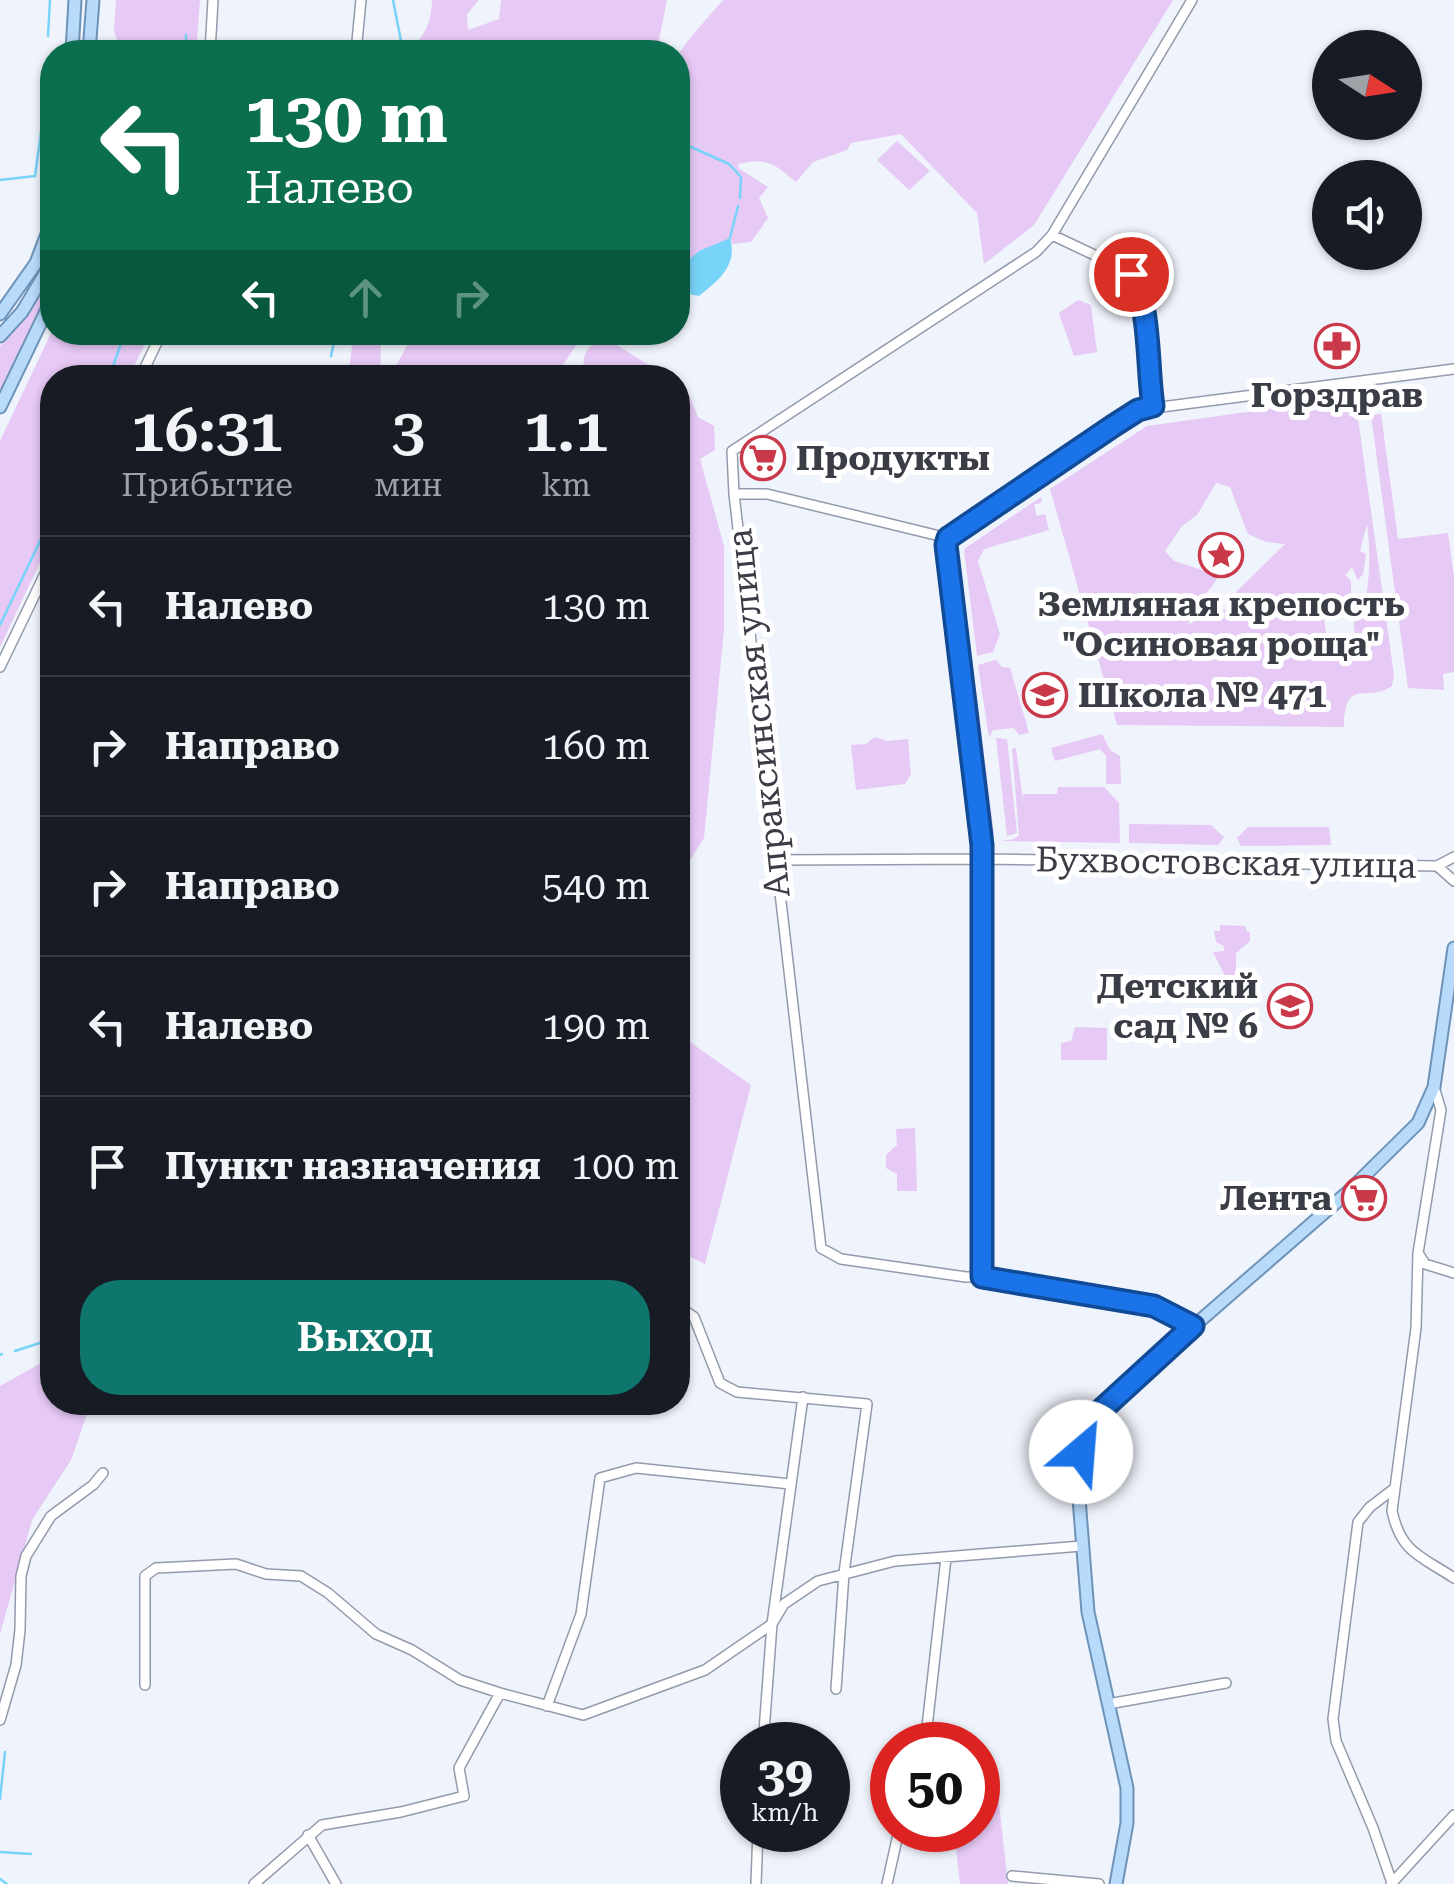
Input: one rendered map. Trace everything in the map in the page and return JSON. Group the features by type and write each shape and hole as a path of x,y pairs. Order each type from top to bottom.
{"main road":[{"path":"73,40 75,0"},
{"path":"90,40 92,0"},
{"path":"0,314 40,252"},
{"path":"0,336 22,312 40,282"},
{"path":"0,408 40,325"},
{"path":"1116,1884 1128,1805 1124,1771 1091,1629 1078,1486 1087,1432 1118,1392 1391,1152 1418,1122 1434,1087 1454,948"}],"street":[{"path":"211,40 213,0"},
{"path":"357,40 361,0"},
{"name":"Апраксинская улица","path":"1192,0 1052,235 1036,252 732,451 821,1248 841,1260 982,1277 1154,1306 1193,1326"},
{"path":"1052,235 1122,268 1137,283 1153,406"},
{"path":"734,494 767,494 948,538 1125,418 1153,406 1454,369"},
{"path":"948,538 946,553 982,858 982,1277"},
{"path":"0,667 40,584"},
{"name":"Бухвостовская улица","path":"775,860 982,858 1437,866 1454,858"},
{"name":"Бухвостовская улица","path":"1437,866 1454,881"},
{"path":"1434,1087 1441,1110 1418,1253 1416,1328 1392,1511 1397,1534 1410,1552 1454,1578"},
{"path":"1418,1253 1425,1264 1454,1273"},
{"path":"690,1315 720,1384 737,1392 866,1404 844,1573 836,1689"},
{"path":"765,1722 772,1624 803,1397"},
{"path":"546,1706 582,1614 600,1478 636,1468 790,1484"},
{"path":"0,1720 16,1665 21,1576 26,1556 52,1516 104,1473"},
{"path":"1394,1488 1358,1522 1333,1719 1336,1741 1392,1884 1454,1815"},
{"path":"145,1685 145,1576 156,1568 236,1564 266,1574 301,1576 328,1593 376,1634 412,1650 460,1680 582,1715 705,1670 772,1624 784,1604 818,1581 895,1561 1082,1546"},
{"path":"928,1722 946,1558"},
{"path":"1108,1704 1226,1683"},
{"path":"254,1884 322,1825 464,1796 459,1768 500,1693"},
{"path":"308,1834 336,1884"},
{"path":"756,1884 757,1852"},
{"path":"887,1884 895,1852"},
{"path":"1012,1876 1099,1884"}],"shaded area":[{"path":"116,0 200,0 197,40 117,40"},
{"path":"432,0 479,0 467,14 468,30 499,19 501,0 667,0 659,40 419,40 430,16"},
{"path":"723,0 1173,0 1034,225 984,264 977,213 901,134 851,143 847,150 813,162 796,182 770,164 739,164 738,168 768,187 759,198 768,218 751,242 733,244 730,238 690,264 689,40"},
{"path":"897,141 930,171 909,190 877,160"},
{"path":"40,297 40,320 0,392 0,346"},
{"path":"1078,300 1091,305 1097,352 1074,356 1059,313"},
{"path":"45,345 144,345 135,365 40,365 40,562 0,647 0,441"},
{"path":"352,345 381,345 381,365 350,365"},
{"path":"407,345 576,345 563,365 397,365"},
{"path":"592,345 617,345 648,365 584,365"},
{"path":"690,397 698,417 714,426 715,450 700,459 724,546 724,629 704,838 690,860"},
{"path":"1355,397 1394,675 1392,686 1353,696 1348,701 1344,727 1117,725 1050,489 1147,426","holes":["1216,483 1230,487 1248,534 1266,542 1285,544 1236,592 1240,608 1213,611 1188,625 1217,579 1214,574 1174,561 1165,551 1182,526 1197,515","1367,524 1367,591 1354,622 1363,652 1349,650 1330,662 1324,619 1336,620 1351,594 1351,581 1345,575 1352,567 1358,580 1363,574 1366,554 1360,551"]},
{"path":"1381,414 1398,539 1448,533 1454,576 1454,672 1443,674 1444,690 1408,688 1371,415"},
{"path":"1041,497 1042,502 1034,505 1037,516 1045,514 1049,530 984,549 978,561 1000,634 993,652 977,656 964,549"},
{"path":"996,660 1002,667 1010,668 1029,733 1019,735 1014,728 993,730 989,738 978,665"},
{"path":"973,666 992,839 987,835 968,667"},
{"path":"1102,734 1110,750 1120,756 1121,784 1106,784 1106,756 1100,749 1055,761 1051,748"},
{"path":"875,737 887,741 908,739 911,774 905,784 856,790 851,745 866,744"},
{"path":"996,738 1007,739 1017,833 1007,836"},
{"path":"1016,748 1023,801 1023,794 1057,794 1058,787 1104,787 1119,803 1120,843 1000,841 1019,835 1012,749"},
{"path":"1129,824 1211,825 1224,837 1218,845 1129,843"},
{"path":"1248,827 1329,827 1331,845 1241,846 1237,838"},
{"path":"1220,925 1246,926 1250,932 1250,941 1236,953 1236,984 1229,984 1213,952 1224,951 1224,946 1216,942 1214,931 1220,931"},
{"path":"1075,1027 1107,1028 1107,1060 1061,1060 1061,1043 1071,1041"},
{"path":"690,1042 751,1085 705,1264 690,1257"},
{"path":"915,1128 917,1191 897,1191 897,1174 886,1168 886,1155 897,1145 896,1129"},
{"path":"40,1364 40,1415 87,1415 71,1460 32,1520 0,1634 0,1386"},
{"path":"1000,1813 1008,1884 960,1884 956,1852 1000,1852"}],"water":[{"path":"730,238 729,264 720,278 699,296 690,294 690,259"}],"waterway":[{"path":"48,36 50,0"},
{"path":"393,0 401,40"},
{"path":"186,35 186,40"},
{"path":"0,180 35,176 40,140"},
{"path":"690,146 729,164 741,177 740,198"},
{"path":"730,238 738,206"},
{"path":"114,365 120,345"},
{"path":"331,356 333,345"},
{"path":"0,625 40,541"},
{"path":"15,1351 40,1343"},
{"path":"0,1799 5,1752"},
{"path":"0,1852 31,1854"},
{"path":"0,1879 7,1884"}],"place":[{"name":"Горздрав","path":"1337,346"},
{"name":"Продукты","path":"763,458"},
{"name":"Земляная крепость \"Осиновая роща\"","path":"1221,555"},
{"name":"Школа № 471","path":"1045,695"},
{"name":"Детский сад № 6","path":"1290,1006"},
{"name":"Лента","path":"1364,1198"}],"route":[{"path":"1081,1452 1098,1413 1193,1326 1154,1306 982,1277 982,845 946,545 948,538 1113,426 1138,410 1153,406 1142,306 1131,274"}]}
